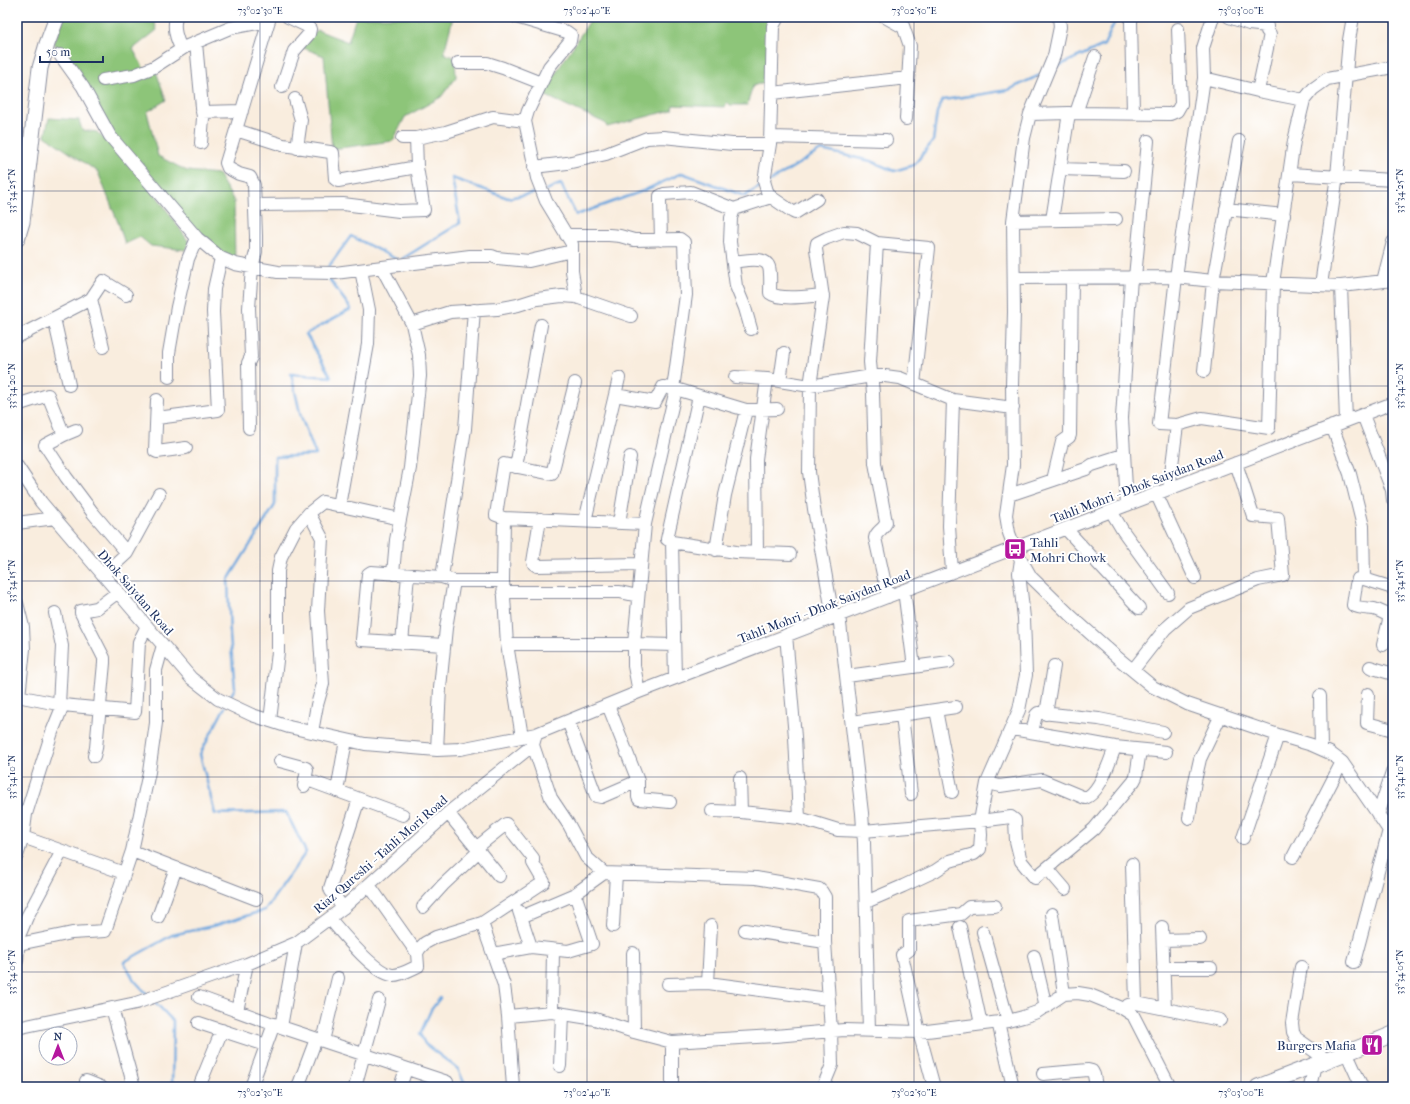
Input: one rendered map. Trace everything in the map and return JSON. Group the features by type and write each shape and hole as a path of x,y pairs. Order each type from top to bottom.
{"main road":[{"path":"17,239 22,222 21,174 32,62 49,17"},
{"path":"21,174 40,68 57,17"},
{"path":"1258,1087 1321,1062 1347,1054 1393,1034"}],"street":[{"path":"176,17 174,26 182,49"},
{"path":"282,87 294,51 309,34 310,29 308,26 288,17"},
{"path":"516,17 567,32 570,35 570,41 550,67 541,83 525,121 535,173 546,201 572,244 572,271 576,297"},
{"path":"767,190 772,93 773,26 778,17"},
{"path":"885,17 902,22 910,46 906,119"},
{"path":"1059,17 1060,27 1054,56 1030,114 1024,138 1013,221 1013,465 1006,515 1009,533 1015,549 1032,577 1072,617 1153,687 1180,701 1278,735 1312,745 1330,753 1342,762 1387,825"},
{"path":"1212,17 1203,48 1204,78 1176,277 1159,424 1177,425 1202,418 1269,428 1273,283 1294,141 1304,100 1314,88 1327,79 1393,67"},
{"path":"1229,17 1248,24 1267,26 1267,31 1270,34 1258,91"},
{"path":"1322,285 1337,176 1345,76 1353,17"},
{"path":"103,80 134,75 154,67 182,49 230,28 269,19 226,163 228,168 239,174 250,177 254,185 256,204 256,252 252,267 249,308 251,357 248,363 249,428"},
{"path":"1131,21 1133,113"},
{"path":"1030,114 1170,114 1177,111 1181,104 1178,29"},
{"path":"196,43 202,112 201,144"},
{"path":"60,55 84,87 110,136 197,238 221,258 235,264 278,272 335,273 470,256 492,256 497,258 529,261 572,251"},
{"path":"1052,220 1060,169 1072,113 1095,57"},
{"path":"458,63 487,63 541,83"},
{"path":"772,93 908,78"},
{"path":"1204,78 1304,100"},
{"path":"295,99 301,120 296,148"},
{"path":"202,112 242,111"},
{"path":"402,138 416,138 446,132 493,118 525,121"},
{"path":"236,130 283,146 333,153 334,179 338,181 417,167"},
{"path":"535,173 606,154 647,138 663,137 732,144 770,140 886,140"},
{"path":"256,204 343,204 399,211 424,210 417,167 416,138"},
{"path":"1127,505 1122,418 1133,277 1148,141"},
{"path":"1204,371 1213,281 1239,141"},
{"path":"1060,169 1124,171"},
{"path":"1290,174 1393,180"},
{"path":"767,190 796,213 817,199"},
{"path":"751,329 745,308 736,286 730,242 731,218 734,209 767,190"},
{"path":"661,240 660,196 664,194 691,192 734,209"},
{"path":"1226,209 1284,215"},
{"path":"1013,221 1116,219"},
{"path":"869,1030 864,831 846,676 809,472 810,386 823,295 816,249 818,243 844,232 856,233 877,243 929,248 914,384"},
{"path":"566,236 609,235 634,240 680,239 684,242 685,247 684,266 686,295 674,389 645,524 634,644 634,666 639,692"},
{"path":"169,377 169,353 177,307 188,259 197,238"},
{"path":"1014,278 1176,277 1213,281 1341,286 1388,281 1393,242"},
{"path":"877,243 870,362 873,392 875,463 886,522 884,528 877,533 875,538 888,596"},
{"path":"157,418 218,410 213,312 214,290 221,258"},
{"path":"733,262 760,260 766,263 769,267 770,292 774,296 802,297 823,295"},
{"path":"382,268 412,324 419,355 420,376 410,468 396,540 393,574"},
{"path":"339,506 368,344 369,310 361,270"},
{"path":"1053,480 1062,442 1070,435 1072,278"},
{"path":"17,337 92,299 103,281 126,296"},
{"path":"1341,286 1346,421"},
{"path":"412,324 450,312 497,309 518,305 536,299 562,296 576,297 631,316"},
{"path":"92,299 104,346"},
{"path":"442,577 465,428 474,310"},
{"path":"54,318 69,385"},
{"path":"516,467 541,325"},
{"path":"780,381 784,353"},
{"path":"735,377 767,379 810,386 872,376 885,376 900,378 953,400 1013,408"},
{"path":"585,522 619,378"},
{"path":"757,552 756,459 767,379"},
{"path":"575,383 552,474 504,464 496,515 504,518 645,524"},
{"path":"615,395 655,402 663,387 746,410 776,409"},
{"path":"20,404 48,395 64,435"},
{"path":"699,396 667,539 672,542 716,550 790,554"},
{"path":"157,400 155,451 186,448"},
{"path":"952,572 949,526 953,400"},
{"name":"Tahli Mohri - Dhok Saiydan Road","path":"252,715 312,732 365,744 437,750 460,749 522,737 534,739 568,721 608,704 1332,426 1393,404"},
{"path":"716,550 725,495 746,410"},
{"path":"1363,415 1392,490 1393,500"},
{"path":"1169,489 1177,425"},
{"path":"1332,426 1350,474 1363,526 1364,579"},
{"path":"76,430 45,445 93,513 126,553"},
{"path":"1009,495 1123,455"},
{"path":"619,523 630,458"},
{"path":"1133,670 1165,629 1189,608 1258,580 1283,575 1278,518 1253,516 1236,463"},
{"name":"Dhok Saiydan Road","path":"17,466 41,502 54,518 191,678 218,700 252,715"},
{"path":"103,575 126,553 160,494"},
{"path":"1156,494 1195,578"},
{"path":"270,721 278,652 278,571 281,557 296,528 308,513 323,502 400,519"},
{"path":"1111,511 1123,531 1168,593"},
{"path":"308,513 322,538 318,611 323,684 316,705 312,732"},
{"path":"17,523 54,518"},
{"path":"504,518 503,586 507,644 522,737"},
{"path":"540,519 533,562 537,566 641,564"},
{"path":"1066,529 1139,608"},
{"path":"672,542 675,678"},
{"path":"866,902 935,871 950,861 974,854 980,848 980,821 987,783 1019,710 1026,675 1024,618 1019,573 1021,560"},
{"path":"444,645 363,641 361,638 368,574 371,572 442,577 454,581 503,586 620,592 638,596"},
{"path":"402,643 408,575"},
{"path":"1383,646 1390,616 1382,612 1372,609 1359,608 1354,605 1356,585 1358,579 1364,579 1393,588"},
{"path":"437,750 444,645 454,581"},
{"path":"904,590 914,667"},
{"path":"94,756 104,658 81,611 97,608 118,592"},
{"path":"17,603 23,627 24,649 18,696 61,705 135,712 139,642 147,626"},
{"path":"17,856 23,837 26,814 61,705 62,646 55,613"},
{"path":"786,635 795,737 799,818"},
{"path":"507,644 674,645"},
{"path":"19,944 72,933 105,931 132,851 149,772 156,723 156,670 163,645"},
{"path":"846,676 949,662"},
{"path":"1046,714 1054,666"},
{"path":"1370,667 1393,674"},
{"path":"1368,694 1367,723 1393,730"},
{"path":"1320,696 1321,749"},
{"path":"608,704 638,781 639,799 670,802"},
{"path":"852,722 956,707"},
{"path":"936,710 952,792"},
{"path":"1032,732 1036,715 1038,713 1099,719 1163,732"},
{"path":"902,715 911,794"},
{"path":"1189,818 1200,758 1221,715"},
{"path":"568,721 596,796 601,797 638,781"},
{"path":"1011,729 1116,747 1166,752"},
{"path":"1243,838 1278,735"},
{"path":"534,739 551,798 569,825 586,856 604,873 756,878 819,889 822,892 825,897 824,942 831,1031 832,1065 823,1087"},
{"name":"Riaz Qureshi - Tahli Mori Road","path":"17,1028 136,1003 247,964 296,943 343,908 448,813 534,739"},
{"path":"337,791 346,740"},
{"path":"987,783 1000,786 1042,780 1082,797 1088,797 1097,788 1116,747"},
{"path":"712,811 741,812 799,818 838,830 864,831 1011,817 1015,820 1016,841 1020,861 1035,878 1094,829 1134,781 1137,774 1140,750"},
{"path":"280,761 306,768 308,770 304,783 337,791 403,815"},
{"path":"1293,856 1342,762"},
{"path":"1354,962 1387,825 1393,770"},
{"path":"740,778 741,812"},
{"path":"343,908 330,888 358,799"},
{"path":"448,813 499,876"},
{"path":"417,953 425,943 436,937 482,923 544,882 533,863 533,858 506,824 477,849 423,907"},
{"path":"23,837 124,873"},
{"path":"17,961 19,936 27,917 62,851"},
{"path":"132,851 256,899"},
{"path":"1132,864 1136,1003"},
{"path":"158,917 176,868"},
{"path":"1047,868 1065,889"},
{"path":"521,917 575,894 604,873"},
{"path":"613,926 616,874"},
{"path":"330,919 357,950 385,973 393,976 418,966 417,953 369,885"},
{"path":"493,954 531,947 568,951 592,944 575,894"},
{"path":"516,900 531,947"},
{"path":"934,1087 919,1032 902,955 909,950 909,921 961,914 967,907 995,906"},
{"path":"1052,914 1064,994"},
{"path":"482,923 502,978 508,1016 513,1087"},
{"path":"708,983 711,926"},
{"path":"960,927 981,1024"},
{"path":"1162,927 1165,1009"},
{"path":"745,930 824,942"},
{"path":"983,932 1003,1021 1014,1087"},
{"path":"1163,940 1200,939"},
{"path":"251,1087 266,1045 278,1026 296,943"},
{"path":"552,950 560,1066"},
{"path":"633,953 634,1032"},
{"path":"1034,956 1046,1007"},
{"path":"237,1011 247,964"},
{"path":"1301,967 1292,1023 1292,1032 1296,1038 1321,1062 1310,1087"},
{"path":"1163,968 1211,968"},
{"path":"298,1087 319,1040 338,978"},
{"path":"668,984 708,983 828,999"},
{"path":"508,1016 557,1013 595,1019 634,1032 672,1042 831,1031 869,1030 919,1032 1003,1021 1037,1012 1064,994 1078,992 1090,995 1122,1008 1133,1015 1170,1087"},
{"path":"199,997 278,1026 447,1082"},
{"path":"355,1087 379,1000"},
{"path":"1122,1008 1136,1003 1220,1020"},
{"path":"112,1008 134,1087"},
{"path":"199,1023 266,1045"},
{"path":"199,1087 222,1030"},
{"path":"672,1042 672,1087"},
{"path":"1347,1054 1362,1087"},
{"path":"400,1087 406,1069"},
{"path":"1043,1074 1088,1070 1092,1071 1094,1075 1096,1087"},
{"path":"86,1081 101,1087"}],"green space":[{"path":"64,17 153,17 157,30 133,49 144,69 156,71 166,100 147,112 158,156 187,171 218,174 234,201 235,264 204,242 116,138 77,75 54,43"},
{"path":"356,17 453,17 444,53 455,58 456,77 441,97 405,117 393,141 332,149 324,56 301,47 317,30 348,42"},
{"path":"588,17 765,17 771,19 767,81 753,86 747,105 730,105 727,102 725,107 673,105 672,110 607,127 605,123 542,94 591,19"},
{"path":"49,118 79,120 82,130 97,132 149,185 189,242 186,250 151,246 140,237 125,244 98,172 45,136"}],"waterway":[{"path":"1054,68 1104,45 1117,17"},
{"path":"769,182 821,150 871,161 894,171 914,165 933,141 937,112 943,100 1008,90 1042,74"},
{"path":"546,190 561,184 576,215 643,191 682,173 745,196 761,186"},
{"path":"402,259 460,223 452,178 508,198 539,192"},
{"path":"327,269 351,236 398,260"},
{"path":"228,701 235,688 230,636 228,580 275,505 275,457 316,455 301,417 291,374 331,377 306,334 351,309 327,276"},
{"path":"148,995 134,980 124,962 172,935 217,925 265,910 306,852 286,812 215,814 200,754 225,707"},
{"path":"440,998 431,1010 420,1034 425,1044 458,1069 466,1087"},
{"path":"153,1000 173,1021 172,1086 174,1087"}],"place":[{"name":"Tahli Mohri Chowk","path":"1015,549"},
{"name":"Burgers Mafia","path":"1372,1045"}]}
